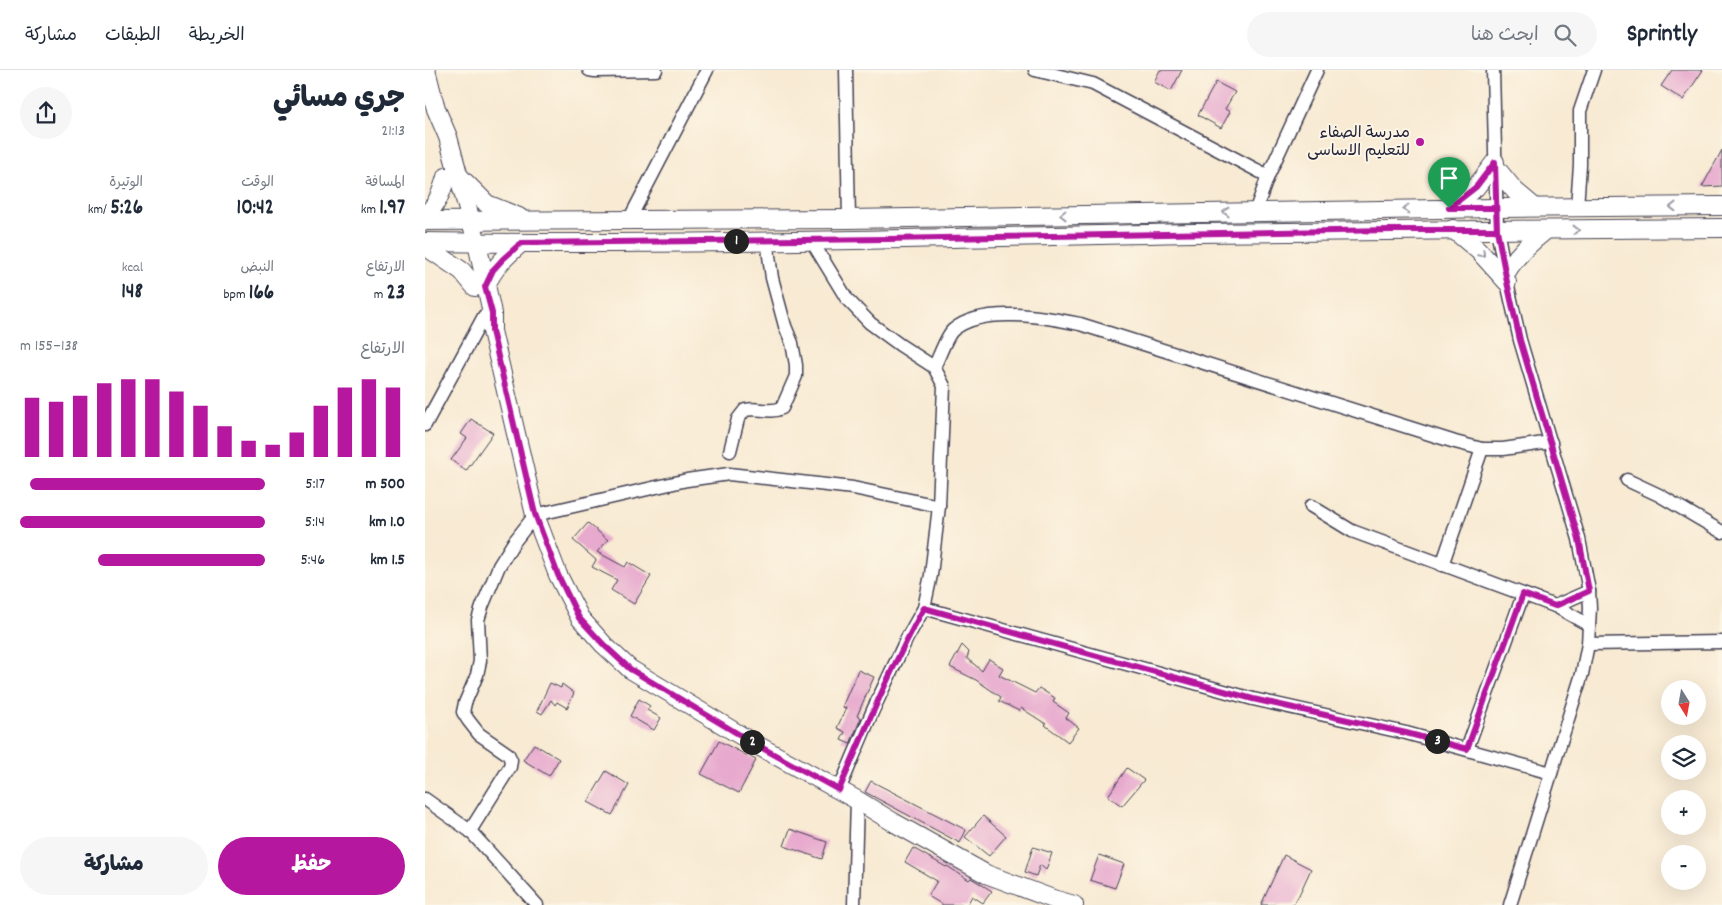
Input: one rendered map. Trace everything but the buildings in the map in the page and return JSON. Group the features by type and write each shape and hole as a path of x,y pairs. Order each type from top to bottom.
{"main road":[{"path":"425,70 436,109 439,139 471,242 480,287 535,514 558,575 579,618 630,669 755,744 986,874 1074,905"},
{"path":"1449,208 1476,187 1495,165 1515,191 1534,207"},
{"path":"425,216 434,206 452,176"},
{"path":"452,176 487,204 529,221"},
{"path":"425,221 849,219 1449,208 1722,206"},
{"path":"425,242 767,241 1453,230 1722,228"},
{"path":"1453,230 1478,250 1506,278 1516,257 1546,230"},
{"path":"480,287 503,259 521,243"},
{"path":"425,246 462,271 480,287"}],"street":[{"path":"589,70 656,70"},
{"path":"629,220 707,70"},
{"path":"846,70 849,219"},
{"path":"1035,70 1093,84 1267,176"},
{"path":"1255,212 1267,176 1317,70"},
{"path":"1493,70 1497,230 1520,340 1579,539 1589,591 1590,608 1588,644 1582,674 1510,905"},
{"path":"1577,207 1580,165 1580,110 1594,70"},
{"path":"811,240 847,298 870,323 934,367 944,386 939,506 931,574 924,608 907,638 873,710 839,790"},
{"path":"730,451 738,419 745,410 755,408 773,412 781,408 795,376 795,355 772,278 767,241"},
{"path":"425,425 488,314"},
{"path":"934,367 951,331 967,320 1003,315 1040,316 1080,324 1482,449 1503,449 1551,442"},
{"path":"1442,565 1482,449"},
{"path":"470,831 510,767 511,760 508,754 479,734 463,712 477,675 480,661 478,620 499,566 535,514 687,480 729,474 853,488 939,506"},
{"path":"1627,480 1659,495 1722,532"},
{"path":"1311,506 1352,531 1555,606 1589,625"},
{"path":"1555,606 1589,591"},
{"path":"1467,749 1523,594"},
{"path":"924,608 1253,699 1406,733 1551,773"},
{"path":"1588,644 1722,642"},
{"path":"425,799 470,831 483,843 537,905"},
{"path":"854,905 857,800"}],"place":[{"name":"مدرسة الصفاء للتعليم الاساسى","path":"1420,142"}],"route":[{"path":"1449,208 1476,187 1495,162 1497,230 1507,282 1520,340 1579,539 1589,591 1555,606 1523,594 1467,749 1406,733 1253,699 924,608 892,667 839,790 755,744 630,669 579,618 558,575 535,514 492,331 492,313 485,287 493,270 521,243 1497,230 1496,208 1449,208"}]}
